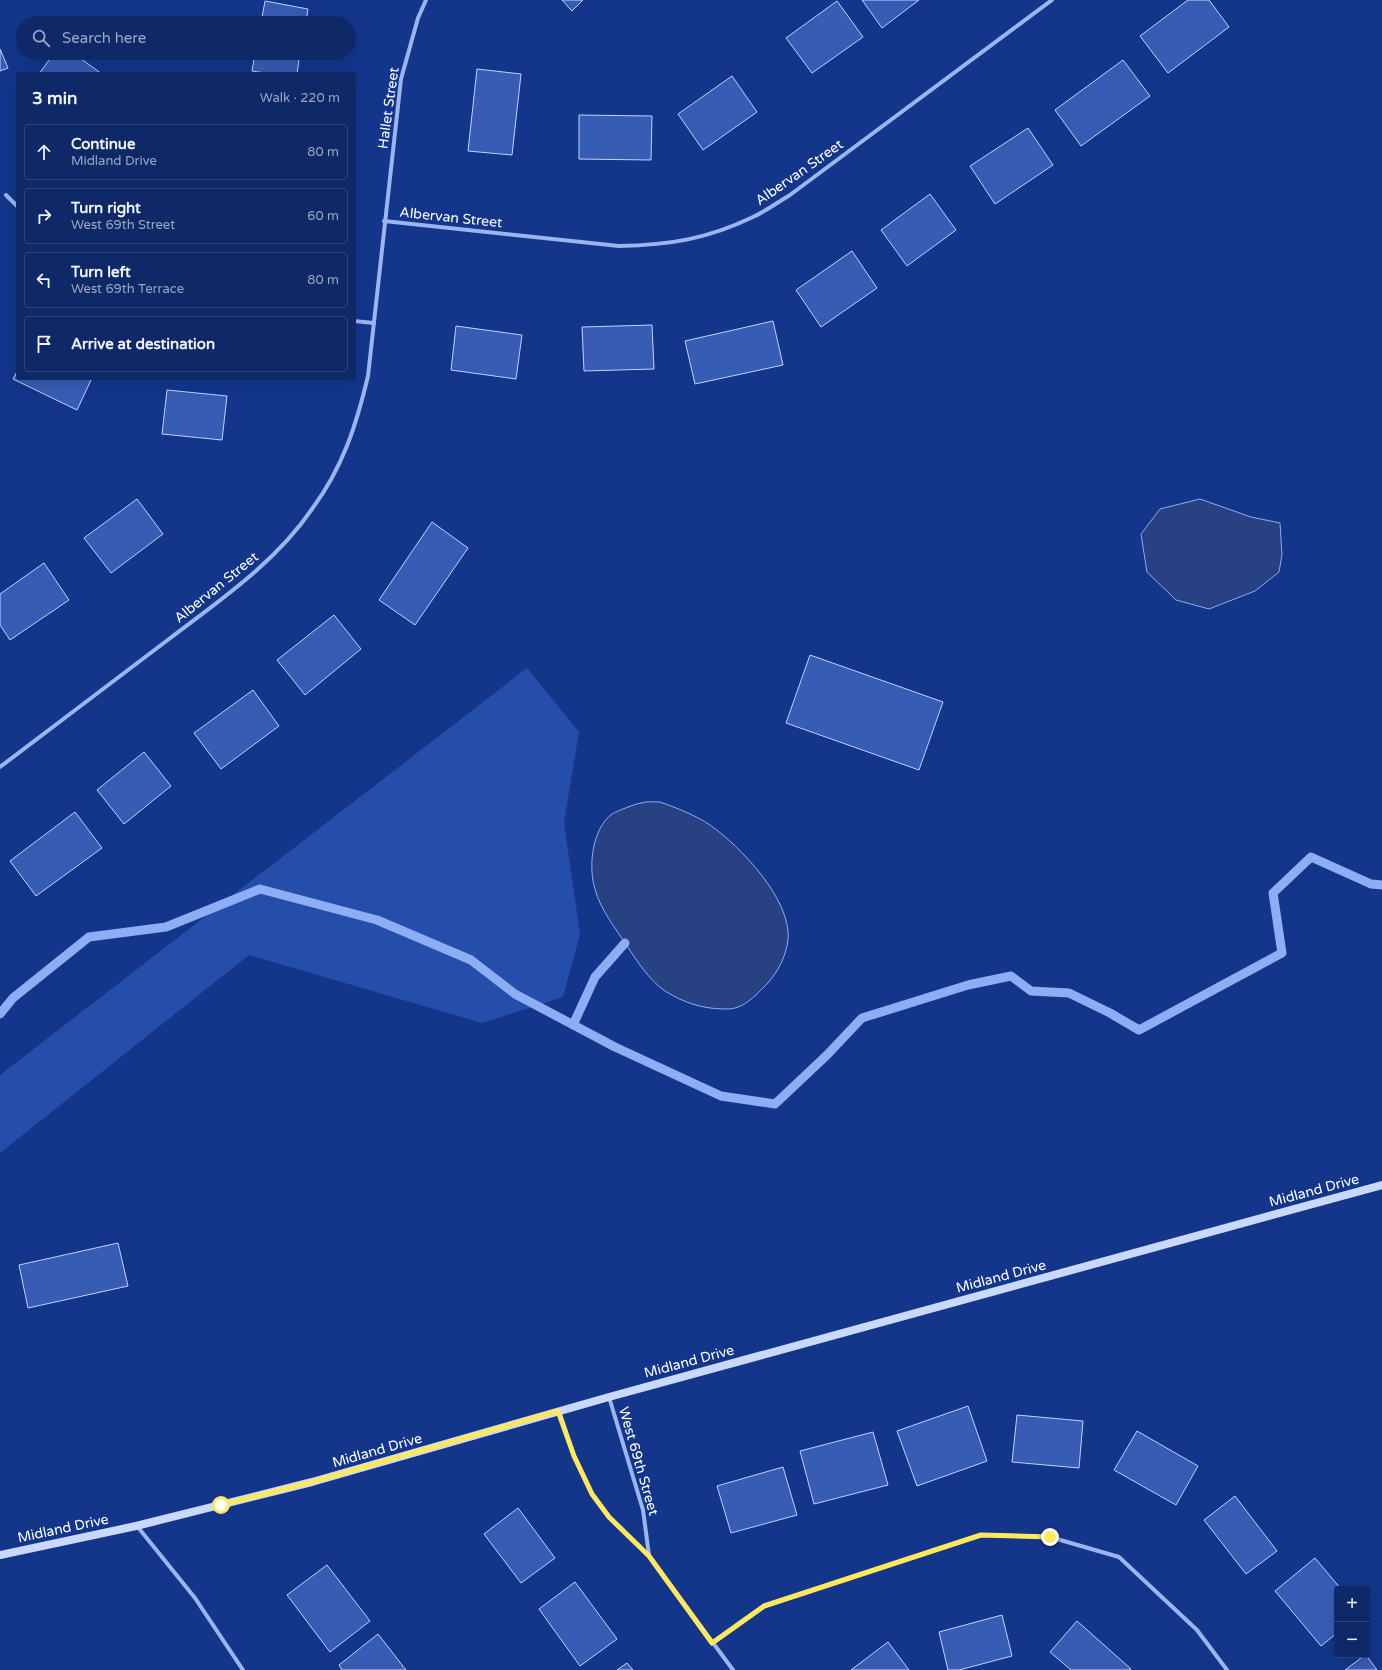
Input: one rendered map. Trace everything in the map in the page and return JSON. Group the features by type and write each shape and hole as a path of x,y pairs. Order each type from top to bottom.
{"street":[{"name":"Hallet Street","path":"384,221 401,79 418,18 426,0"},
{"name":"Albervan Street","path":"0,767 248,579 293,535 312,509 330,483 357,422 368,376 384,221 619,246 654,245 682,242 709,235 754,216 790,195 1052,0"},
{"path":"6,195 16,205"},
{"path":"356,321 374,323"},
{"name":"Midland Drive","path":"0,1555 136,1526 312,1482 558,1411 1382,1185"},
{"name":"West 69th Street","path":"609,1397 643,1510 649,1556"},
{"name":"West 69th Street","path":"558,1411 574,1456 592,1494 609,1517 649,1556 733,1670"},
{"path":"136,1526 195,1598 243,1670"},
{"path":"712,1643 764,1606 981,1535 1050,1537 1119,1557 1197,1630 1227,1670"}],"shaded area":[{"path":"1200,499 1251,517 1280,523 1282,555 1279,572 1255,591 1209,609 1176,600 1147,572 1141,534 1160,509"},
{"path":"527,668 579,732 564,823 580,934 563,997 482,1023 249,955 0,1153 0,1075"},
{"path":"646,802 660,802 698,818 722,834 762,875 782,908 787,924 788,940 781,964 775,974 758,993 749,1001 738,1007 732,1009 709,1008 687,1002 659,987 635,958 609,919 597,896 592,870 593,849 600,829 605,821 612,814 622,809"}],"building":[{"path":"562,0 583,0 572,11"},
{"path":"862,0 919,0 882,28"},
{"path":"1188,0 1209,0 1229,27 1168,73 1140,36"},
{"path":"265,1 308,9 307,16 262,16"},
{"path":"837,1 863,37 812,73 786,38"},
{"path":"0,49 8,68 0,71"},
{"path":"49,60 83,60 99,72 40,72"},
{"path":"254,60 299,60 297,72 252,71"},
{"path":"1123,60 1150,96 1081,146 1055,110"},
{"path":"477,69 521,74 512,155 468,151"},
{"path":"732,76 757,112 703,150 678,114"},
{"path":"579,115 652,116 651,160 579,159"},
{"path":"1028,128 1053,165 995,204 970,166"},
{"path":"930,194 956,230 907,266 881,230"},
{"path":"852,251 877,288 821,327 796,290"},
{"path":"773,321 783,365 695,384 685,341"},
{"path":"652,325 654,369 584,371 582,327"},
{"path":"456,326 522,335 516,379 451,370"},
{"path":"16,374 16,380 91,380 77,410 13,379"},
{"path":"167,390 227,396 222,440 162,434"},
{"path":"137,499 163,534 111,573 84,538"},
{"path":"432,522 468,548 415,625 379,600"},
{"path":"44,563 69,600 10,640 0,625 0,594"},
{"path":"334,615 361,649 305,695 277,660"},
{"path":"810,655 943,702 919,770 786,723"},
{"path":"253,690 279,726 221,769 194,733"},
{"path":"144,752 171,786 124,824 97,790"},
{"path":"75,812 102,848 36,896 10,861"},
{"path":"118,1243 128,1286 28,1308 19,1265"},
{"path":"968,1406 987,1461 917,1486 897,1431"},
{"path":"1017,1415 1083,1421 1079,1468 1012,1462"},
{"path":"1137,1431 1198,1466 1176,1505 1114,1470"},
{"path":"873,1432 888,1485 814,1504 800,1451"},
{"path":"783,1467 797,1515 731,1533 717,1486"},
{"path":"1235,1496 1277,1551 1246,1574 1204,1520"},
{"path":"518,1508 555,1558 521,1583 484,1534"},
{"path":"1315,1558 1338,1586 1334,1586 1334,1635 1321,1646 1275,1591"},
{"path":"327,1565 370,1621 330,1652 287,1595"},
{"path":"575,1582 617,1639 580,1666 539,1609"},
{"path":"1002,1615 1012,1656 959,1670 948,1670 939,1632"},
{"path":"1077,1621 1131,1669 1071,1670 1050,1652"},
{"path":"378,1634 406,1670 342,1670 339,1665"},
{"path":"888,1642 909,1670 851,1670"},
{"path":"1361,1658 1368,1658 1377,1670 1345,1670"},
{"path":"627,1663 633,1670 617,1670"}],"waterway":[{"path":"0,1014 13,998 89,937 166,927 260,889 377,920 471,960 515,994 615,1047 721,1096 775,1104 827,1055 862,1018 968,985 1011,976 1031,991 1069,993 1110,1013 1139,1030 1282,953 1273,893 1311,857 1371,884 1382,885"},
{"path":"573,1025 595,977 625,943"}],"route":[{"path":"221,1505 312,1482 558,1411 574,1456 592,1494 609,1517 649,1556 712,1643 764,1606 981,1535 1050,1537"}]}
